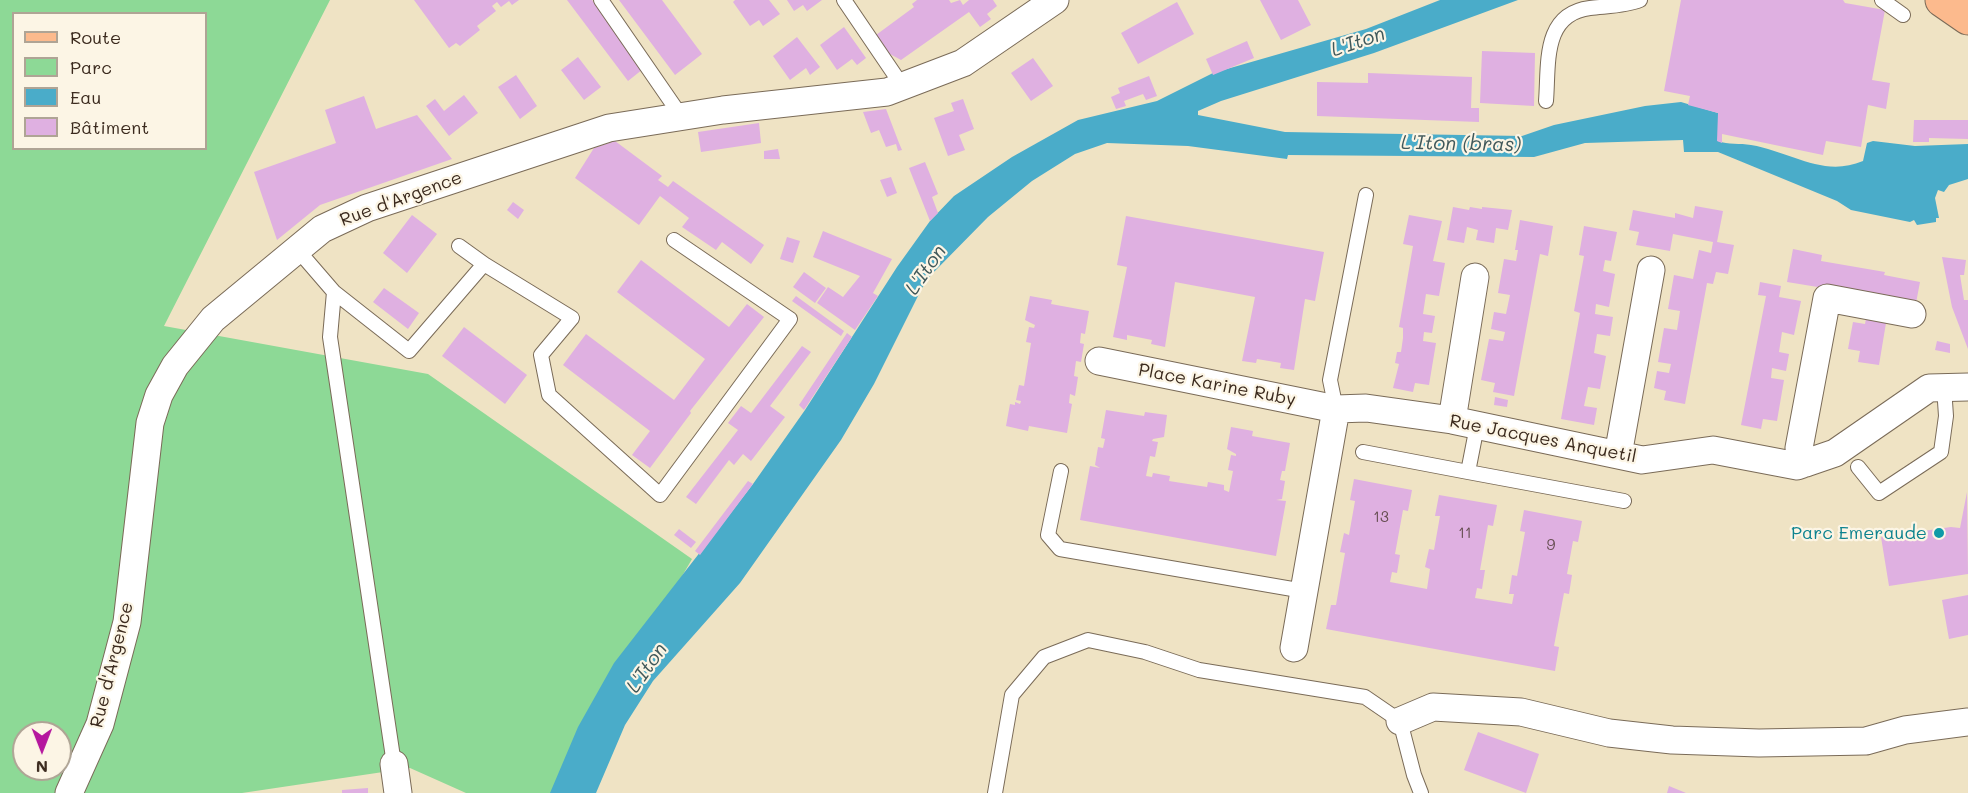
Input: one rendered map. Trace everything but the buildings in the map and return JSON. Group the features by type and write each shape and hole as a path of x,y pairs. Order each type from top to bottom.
{"main road":[{"path":"1942,0 1968,18"}],"street":[{"name":"Rue d'Argence","path":"69,793 100,724 127,621 150,423 159,395 175,366 213,319 296,248 322,229 367,208 609,128 681,116 887,92 903,87 963,63 1055,0"},
{"path":"1618,455 1651,270"},
{"path":"1465,423 1475,277"},
{"path":"1806,463 1799,448 1827,298 1912,314"},
{"name":"Place Karine Ruby","path":"1099,361 1336,409"},
{"name":"Rue Jacques Anquetil","path":"1336,409 1366,408 1465,423 1642,460 1713,450 1797,466 1836,453 1929,388 1956,387"},
{"path":"1294,648 1336,409"},
{"path":"1400,721 1433,707 1521,712 1609,733 1672,740 1759,743 1866,741 1905,730 1968,722"},
{"path":"394,764 398,793"}],"lane":[{"path":"601,0 681,116"},
{"path":"844,0 903,87"},
{"path":"1546,101 1552,35 1564,16 1584,9 1640,0"},
{"path":"1882,0 1903,15"},
{"path":"1336,409 1330,380 1366,195"},
{"path":"459,246 572,318 541,355 549,395 660,495 790,319 674,240"},
{"path":"296,248 334,292 409,351 484,264"},
{"path":"334,292 330,337 394,764"},
{"path":"1858,467 1879,494 1941,452 1946,416 1956,387"},
{"path":"1465,423 1468,472"},
{"path":"1363,452 1624,501"},
{"path":"1061,471 1048,535 1060,549 1304,591"},
{"path":"995,793 1012,695 1044,657 1088,640 1145,652 1199,670 1365,697 1400,721 1421,793"}],"green space":[{"path":"0,0 330,0 164,326 428,374 692,559 556,793 466,793 410,768 242,793 0,793"}],"water":[{"path":"1440,0 1518,0 1374,53 1221,101 1198,111 1198,115 1285,132 1522,136 1554,125 1645,106 1681,102 1718,113 1718,141 1766,148 1807,162 1834,167 1863,161 1867,143 1873,141 1915,146 1968,144 1968,179 1949,185 1944,192 1938,190 1935,198 1939,218 1936,218 1936,222 1917,225 1914,220 1910,222 1851,210 1837,201 1718,152 1684,152 1683,140 1585,143 1534,157 1288,155 1287,159 1188,146 1107,143 1075,154 1032,181 988,217 931,275 922,288 874,384 841,440 740,583 653,681 625,725 596,793 550,793 578,727 614,663 753,484 805,410 897,267 930,221 954,196 1012,157 1078,120 1157,101 1213,73 1366,29"}],"place":[{"name":"Parc Emeraude","path":"1939,533"}],"water label":[{"name":"L'Iton","path":"1358,42"},
{"name":"L'Iton (bras)","path":"1461,144"},
{"name":"L'Iton","path":"926,270"},
{"name":"L'Iton","path":"647,668"}]}
